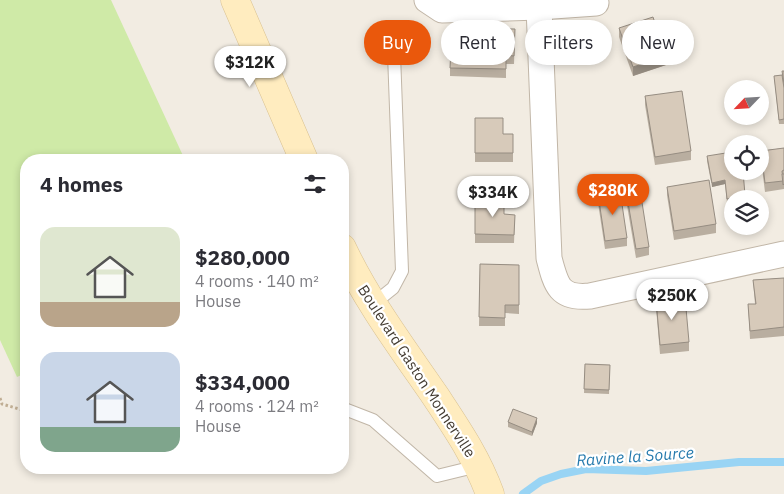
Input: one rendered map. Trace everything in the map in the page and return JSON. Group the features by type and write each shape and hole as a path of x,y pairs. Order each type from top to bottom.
{"street":[{"path":"235,0 301,154"},
{"path":"427,0 442,10 596,3"},
{"path":"539,7 550,258 554,276 563,291 575,298 590,296 784,254"},
{"name":"Boulevard Gaston Monnerville","path":"349,262 373,304 467,444 484,480"}],"lane":[{"path":"373,304 393,288 402,271 394,65"},
{"path":"349,411 374,420 438,476 484,480"}],"path":[{"path":"1,401 20,409"}],"green space":[{"path":"0,0 111,0 182,154 20,154 20,376 17,377 0,340"}],"building":[{"path":"450,65 506,65 506,69 450,68"},
{"path":"782,75 784,119 779,120 774,76"},
{"path":"682,91 691,151 655,157 645,96"},
{"path":"475,118 503,118 503,134 513,134 513,153 475,153"},
{"path":"784,148 783,181 765,183 765,180 769,180 769,150"},
{"path":"724,153 725,180 712,183 707,156"},
{"path":"782,174 784,174 783,185"},
{"path":"638,177 649,247 636,249 624,179"},
{"path":"709,180 716,224 674,231 667,187"},
{"path":"725,180 744,180 745,190 726,190"},
{"path":"620,191 627,238 605,241 598,194"},
{"path":"475,198 504,198 504,214 515,215 514,235 475,234"},
{"path":"480,264 519,265 519,305 505,305 505,318 479,317"},
{"path":"784,278 784,327 750,331 748,304 756,304 753,280"},
{"path":"685,297 689,342 660,345 656,300"},
{"path":"585,364 610,365 609,390 584,389"},
{"path":"513,409 537,418 532,432 508,422"}],"waterway":[{"name":"Ravine la Source","path":"523,494 541,481 561,474 586,469 646,471 739,462 784,462"}]}
